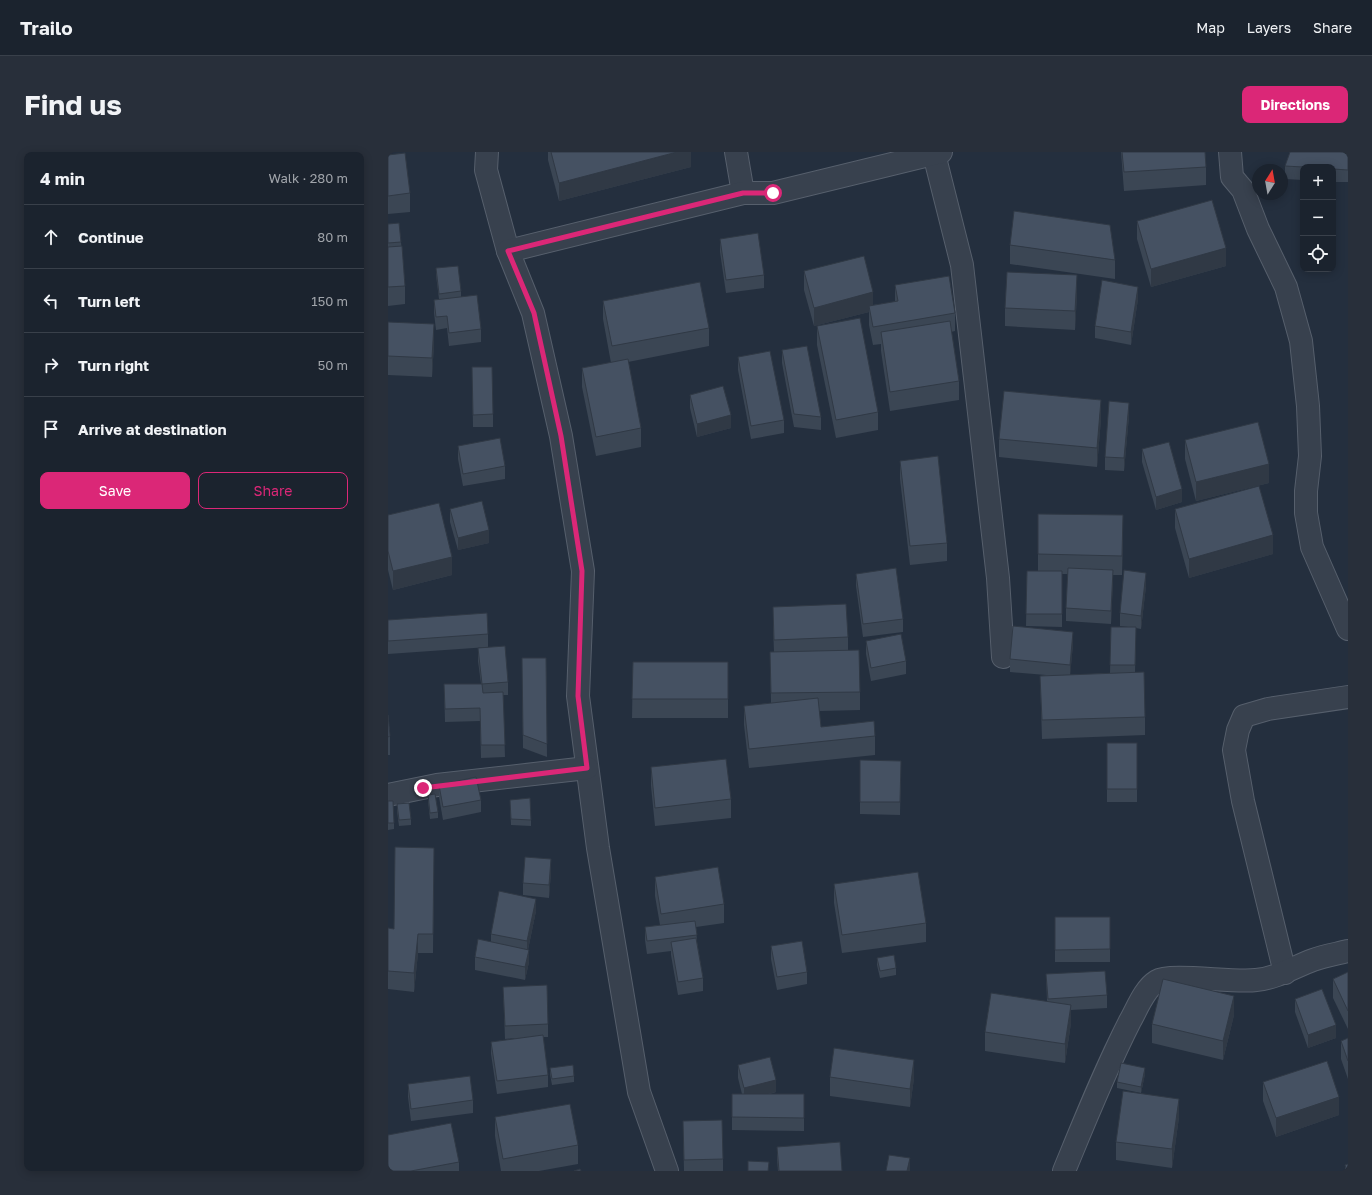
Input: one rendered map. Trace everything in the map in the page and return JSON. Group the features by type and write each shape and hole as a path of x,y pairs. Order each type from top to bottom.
{"street":[{"path":"487,152 486,170 508,251 534,313 561,436 581,563 578,696 598,848 639,1092 667,1171"},
{"path":"736,152 743,193"},
{"path":"1230,152 1232,177 1243,190 1258,229 1286,287 1301,341 1308,406 1310,456 1306,491 1306,513 1312,547 1348,628"},
{"path":"508,251 743,193 773,193 937,153 962,265 998,578 1002,657"},
{"path":"1285,973 1243,801 1234,750 1238,730 1244,716 1268,709 1348,696"},
{"path":"388,795 438,785 587,768"},
{"path":"1064,1171 1108,1065 1149,988 1157,981 1169,978 1227,981 1256,980 1285,973 1313,960 1348,950"}],"building":[{"path":"551,152 677,152 559,183"},
{"path":"1122,152 1205,152 1206,167 1124,172"},
{"path":"1290,152 1348,152 1348,170 1336,169 1336,164 1300,164 1300,167 1288,166 1288,164 1286,164"},
{"path":"405,153 410,193 388,196 388,155"},
{"path":"1212,200 1226,248 1151,269 1137,221"},
{"path":"1014,211 1110,225 1115,260 1010,245"},
{"path":"399,223 401,242 388,243 388,224"},
{"path":"758,233 764,275 726,280 720,239"},
{"path":"402,246 405,286 388,287 388,247"},
{"path":"864,256 873,292 814,308 804,271"},
{"path":"458,266 461,291 439,294 436,268"},
{"path":"1007,272 1077,275 1075,311 1005,308"},
{"path":"949,276 955,313 873,327 869,306 898,301 895,285"},
{"path":"1102,280 1138,287 1131,332 1095,326"},
{"path":"700,282 709,328 612,346 603,301"},
{"path":"477,295 481,329 449,333 447,316 436,317 434,300"},
{"path":"860,318 878,412 836,420 817,326"},
{"path":"950,321 959,381 890,392 881,332"},
{"path":"388,322 434,324 432,358 388,356"},
{"path":"807,346 821,417 794,414 782,350"},
{"path":"770,351 784,420 751,426 738,357"},
{"path":"628,359 641,428 596,437 582,368"},
{"path":"472,367 492,367 493,414 473,415"},
{"path":"723,386 731,415 697,424 690,395"},
{"path":"1004,391 1101,400 1097,448 999,439"},
{"path":"1109,401 1129,403 1124,458 1105,457"},
{"path":"1258,422 1269,464 1196,482 1185,440"},
{"path":"500,438 505,466 463,474 458,446"},
{"path":"1169,442 1182,489 1156,497 1142,449"},
{"path":"938,456 947,543 910,546 900,461"},
{"path":"1259,486 1273,535 1189,559 1175,509"},
{"path":"482,501 489,530 458,538 450,509"},
{"path":"439,503 452,557 393,571 388,551 388,515"},
{"path":"1038,514 1123,515 1122,556 1038,554"},
{"path":"896,568 903,619 863,624 856,574"},
{"path":"1068,568 1113,570 1111,611 1066,608"},
{"path":"1124,570 1146,573 1141,616 1120,613"},
{"path":"1027,571 1062,571 1062,614 1026,614"},
{"path":"846,604 848,637 774,640 773,607"},
{"path":"487,613 488,634 388,641 388,620"},
{"path":"1013,626 1073,632 1070,665 1010,659"},
{"path":"1111,627 1136,627 1135,665 1110,665"},
{"path":"901,634 906,661 871,668 866,641"},
{"path":"505,646 508,682 482,684 478,648"},
{"path":"859,650 860,692 771,693 770,652"},
{"path":"522,658 546,658 547,744 523,735"},
{"path":"633,662 728,662 728,699 632,699"},
{"path":"1144,672 1145,717 1042,720 1040,676"},
{"path":"444,684 482,684 483,693 503,692 505,745 481,745 480,708 445,709"},
{"path":"818,698 821,727 874,721 875,736 749,749 744,706"},
{"path":"388,715 390,736 388,737"},
{"path":"1107,743 1137,743 1137,789 1107,789"},
{"path":"726,759 731,799 655,808 651,767"},
{"path":"860,760 901,761 900,802 860,802"},
{"path":"476,777 481,800 443,807 439,785"},
{"path":"435,794 438,812 430,813 428,795"},
{"path":"530,798 531,820 511,819 510,800"},
{"path":"388,801 393,801 394,823 388,823"},
{"path":"409,803 411,819 399,820 397,804"},
{"path":"395,847 434,848 433,934 418,934 414,973 388,971 388,928 394,929"},
{"path":"525,857 551,859 549,885 523,883"},
{"path":"718,867 724,904 661,914 655,877"},
{"path":"918,872 926,923 842,935 834,884"},
{"path":"499,891 536,899 527,941 491,934"},
{"path":"1055,917 1110,917 1110,949 1055,950"},
{"path":"695,921 697,935 647,941 645,927"},
{"path":"696,938 703,978 678,982 671,942"},
{"path":"478,939 529,950 525,967 475,957"},
{"path":"802,941 807,972 777,977 771,946"},
{"path":"894,955 896,968 880,971 877,958"},
{"path":"1105,971 1107,995 1048,999 1046,974"},
{"path":"1348,972 1348,1011 1333,979"},
{"path":"1163,979 1234,996 1223,1041 1152,1024"},
{"path":"547,985 548,1024 505,1026 503,987"},
{"path":"1322,989 1336,1025 1308,1035 1295,999"},
{"path":"991,993 1071,1005 1065,1044 985,1032"},
{"path":"543,1035 548,1075 497,1081 491,1042"},
{"path":"1348,1038 1348,1061 1341,1041"},
{"path":"834,1048 914,1060 910,1089 830,1077"},
{"path":"770,1057 776,1080 744,1088 738,1065"},
{"path":"1327,1061 1339,1097 1276,1118 1263,1082"},
{"path":"1121,1063 1145,1068 1141,1087 1117,1082"},
{"path":"573,1065 574,1076 552,1079 550,1068"},
{"path":"470,1076 473,1100 411,1109 408,1084"},
{"path":"1123,1091 1179,1099 1172,1149 1116,1142"},
{"path":"732,1094 804,1094 804,1118 732,1117"},
{"path":"570,1104 578,1145 503,1159 495,1117"},
{"path":"722,1120 723,1159 684,1160 683,1121"},
{"path":"451,1123 459,1162 411,1171 388,1171 388,1135"},
{"path":"840,1142 842,1171 779,1171 777,1147"},
{"path":"889,1155 910,1158 907,1171 886,1171"},
{"path":"748,1161 769,1162 768,1171 748,1171"},
{"path":"1348,1164 1348,1171 1347,1171 1345,1165"}],"route":[{"path":"423,788 587,768 578,696 582,571 561,436 534,313 508,251 743,193 773,193"}]}
